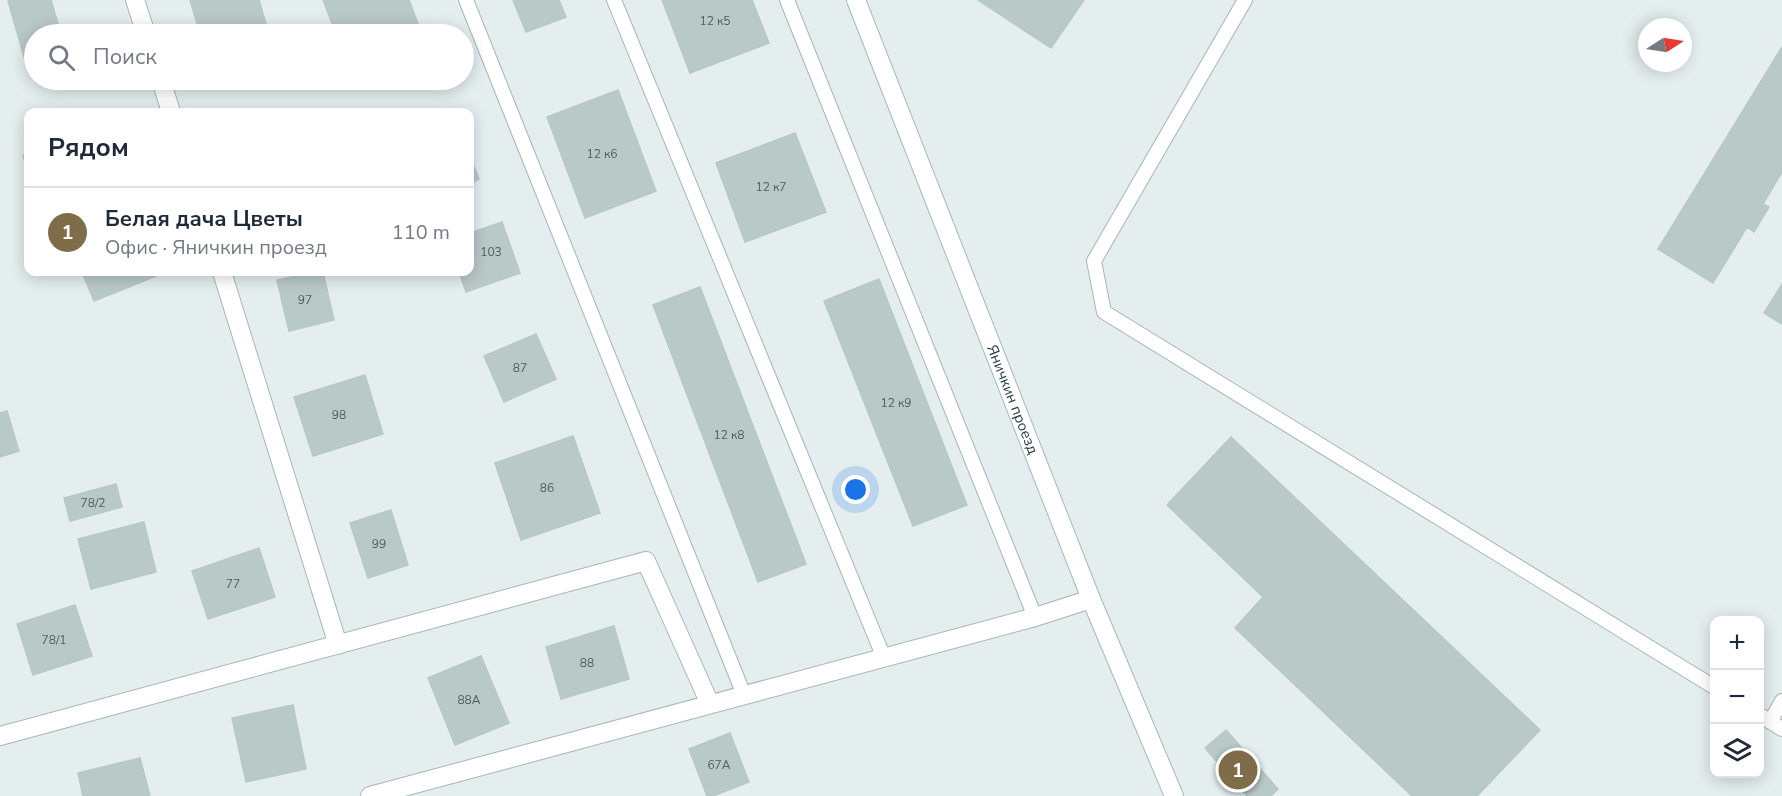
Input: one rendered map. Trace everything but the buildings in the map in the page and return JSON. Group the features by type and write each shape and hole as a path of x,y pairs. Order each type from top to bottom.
{"street":[{"path":"135,0 143,24"},
{"name":"Яничкин проезд","path":"856,0 1091,599 1174,796"},
{"path":"164,90 170,108"},
{"path":"223,276 338,645"},
{"path":"0,736 646,561 710,704"},
{"path":"370,796 430,788 710,704 1035,617 1091,599"}],"lane":[{"path":"466,0 744,695"},
{"path":"614,0 884,658"},
{"path":"787,0 1035,617"},
{"path":"1245,0 1094,261 1104,312 1710,685"},
{"path":"1771,722 1782,701"}],"place":[{"name":"Белая дача Цветы","path":"1238,770"}]}
